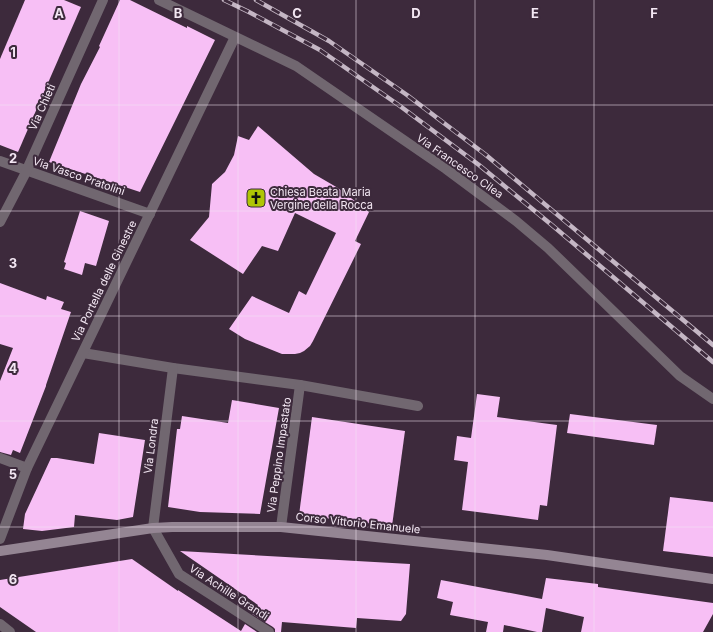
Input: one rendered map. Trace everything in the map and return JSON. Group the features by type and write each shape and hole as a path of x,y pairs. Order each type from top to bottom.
{"main road":[{"name":"Corso Vittorio Emanuele","path":"0,551 153,528 281,527 547,555 713,578"}],"street":[{"name":"Via Chieti","path":"0,222 26,171 103,0"},
{"name":"Via Francesco Cilea","path":"159,0 296,66 446,169 516,221 548,248 680,376 713,399"},
{"name":"Via Portella delle Ginestre","path":"0,539 27,468 235,37"},
{"name":"Via Vasco Pratolini","path":"0,161 150,214"},
{"path":"83,353 174,368 300,385 418,406"},
{"name":"Via Londra","path":"153,528 174,368"},
{"name":"Via Peppino Impastato","path":"281,527 300,385"},
{"path":"0,458 27,468"},
{"name":"Via Achille Grandi","path":"153,528 179,574 269,632"},
{"path":"0,624 10,632"}],"building":[{"path":"25,0 64,0 81,7 18,152 0,145 0,59"},
{"path":"120,0 130,0 215,40 140,192 49,162 81,84 100,47 99,46"},
{"path":"258,126 314,174 338,188 369,212 355,241 361,244 313,341 304,351 295,354 282,354 245,339 229,329 252,296 289,313 299,291 306,295 336,233 295,213 278,251 262,246 243,274 190,240 209,217 212,184 225,172 234,155 238,136 249,140"},
{"path":"80,211 109,221 96,266 85,263 82,275 64,269 66,263 64,262"},
{"path":"0,283 46,300 47,296 64,302 61,309 71,312 46,386 20,453 13,450 11,455 0,452 0,381 13,348 0,344"},
{"path":"477,394 500,397 497,417 557,425 547,506 540,505 538,520 462,510 468,462 454,460 457,436 471,438"},
{"path":"232,400 279,408 260,514 200,512 168,507 177,429 180,429 182,416 228,423"},
{"path":"570,414 657,425 654,445 567,433"},
{"path":"312,417 405,431 392,526 299,515"},
{"path":"99,433 145,440 133,517 117,520 75,515 74,527 42,531 23,529 25,514 51,458 94,464"},
{"path":"670,497 713,502 713,557 663,551"},
{"path":"180,551 410,564 406,614 401,621 357,618 356,628 282,622 281,632 275,632 273,627 252,614 258,605"},
{"path":"132,559 178,591 241,631 245,624 257,632 36,632 0,607 0,580"},
{"path":"546,578 598,584 598,587 713,603 713,614 703,632 581,632 584,617 546,608 542,632 504,625 503,632 486,632 488,622 450,615 453,602 437,598 441,580 542,599"}],"railway":[{"path":"224,0 320,50 400,106 479,165 713,362"},
{"path":"256,0 329,41 407,95 486,155 713,345"}],"place":[{"name":"Chiesa Beata Maria Vergine della Rocca","path":"256,198"}]}
